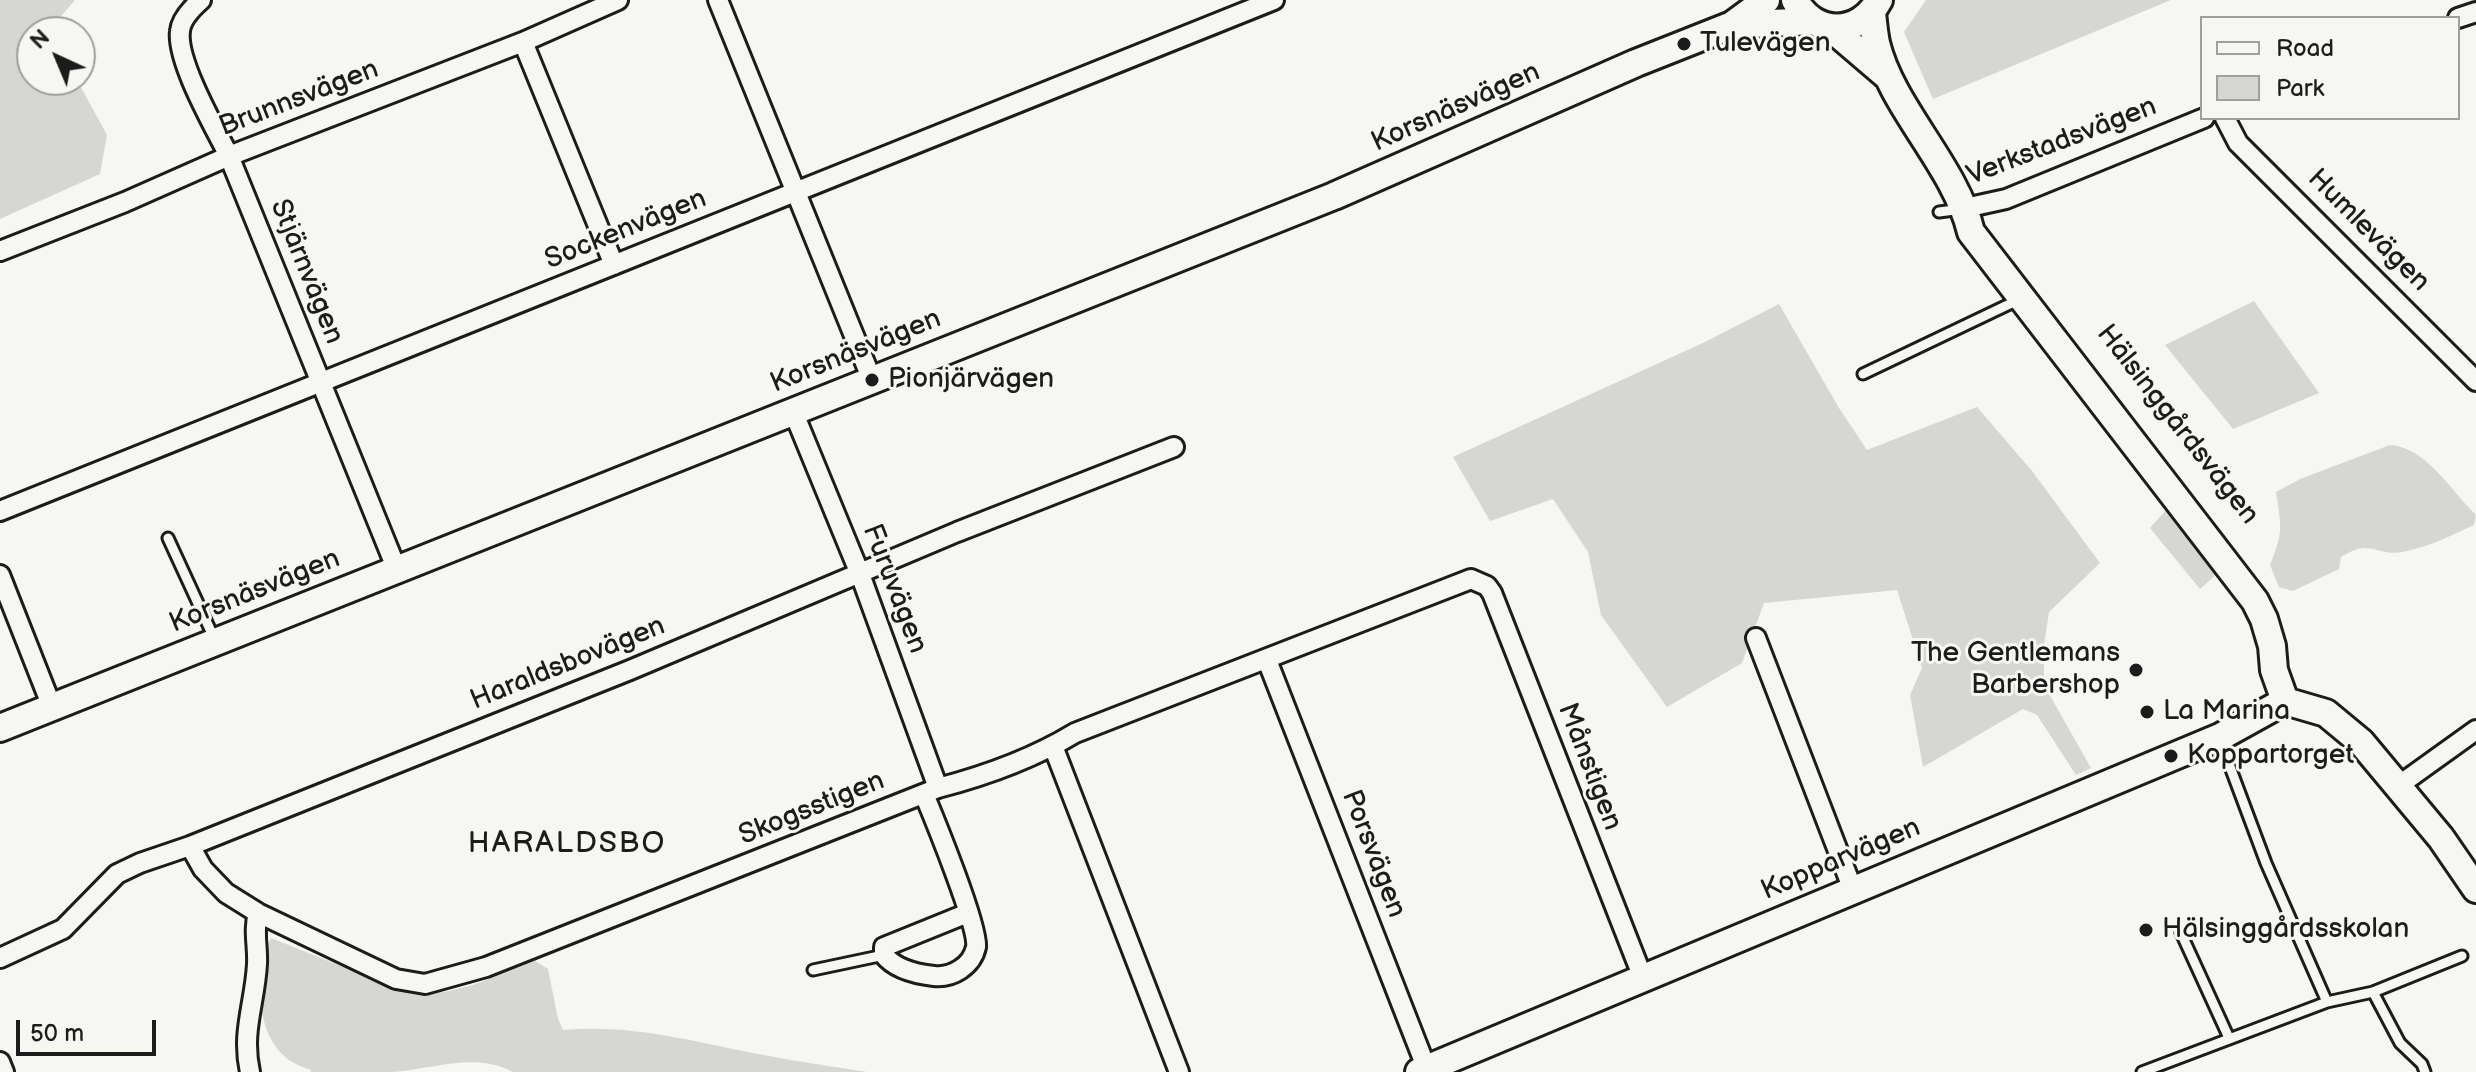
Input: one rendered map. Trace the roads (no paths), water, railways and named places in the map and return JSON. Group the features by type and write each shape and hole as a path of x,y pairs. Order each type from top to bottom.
{"street":[{"name":"Stjärnvägen","path":"201,0 182,22 181,45 201,100 229,156 397,570"},
{"name":"Brunnsvägen","path":"0,251 125,202 229,156 523,42 618,0"},
{"path":"718,0 872,380"},
{"name":"Sockenvägen","path":"0,511 1274,0"},
{"name":"Korsnäsvägen","path":"0,728 1334,196 1636,63 1732,25 1766,0"},
{"name":"Hälsinggårdsvägen","path":"1795,0 1891,80"},
{"name":"Korsnäsvägen","path":"1732,25 1822,24 1850,27 1875,6"},
{"name":"Hälsinggårdsvägen","path":"1875,6 1877,44 1891,80 1965,208 1971,232 2255,601 2272,646 2274,670 2285,701"},
{"path":"523,42 614,265"},
{"name":"Verkstadsvägen","path":"1965,208 2006,199 2200,120"},
{"name":"Humlevägen","path":"2226,120 2238,143 2476,381"},
{"name":"Hälsinggårdsvägen","path":"1965,208 1985,226 2278,612 2292,661 2285,701"},
{"name":"Furuvägen","path":"793,411 860,574 931,791 976,946 966,965 943,977 903,969 884,955"},
{"name":"Haraldsbovägen","path":"0,958 63,929 117,874 140,863 190,846 957,532 1174,447"},
{"path":"0,575 52,707"},
{"name":"Skogsstigen","path":"190,846 215,884 258,913 396,979 413,983 440,982 1053,746 1075,733 1443,589 1471,579 1478,580"},
{"name":"Månstigen","path":"1478,580 1492,593 1643,978"},
{"path":"1756,638 1853,890"},
{"name":"Porsvägen","path":"1267,660 1425,1071"},
{"path":"2285,701 2326,713 2361,742 2441,838 2476,889"},
{"name":"Kopparvägen","path":"1425,1071 2220,737 2285,701"},
{"path":"2398,786 2476,730"},
{"path":"1053,746 1179,1072"},
{"path":"250,1072 246,1027 257,967 254,927 258,913"},
{"path":"884,955 884,947 968,913"},
{"path":"0,1062 4,1072"}],"lane":[{"name":"Verkstadsvägen","path":"1939,212 1965,208"},
{"path":"1863,374 2021,298"},
{"path":"168,538 215,641"},
{"path":"2220,737 2266,863 2327,1002"},
{"path":"2181,933 2229,1038"},
{"path":"813,970 884,955"},
{"path":"2142,1072 2327,1002 2373,992 2462,956"},
{"path":"2373,992 2400,1043 2422,1064 2425,1072"}],"place":[{"name":"Tulevägen","path":"1684,44"},
{"name":"Pionjärvägen","path":"872,380"},
{"name":"The Gentlemans Barbershop","path":"2136,670"},
{"name":"La Marina","path":"2147,712"},
{"name":"Koppartorget","path":"2171,756"},
{"name":"Hälsinggårdsskolan","path":"2146,930"}],"district":[{"name":"HARALDSBO","path":"567,844"}]}
